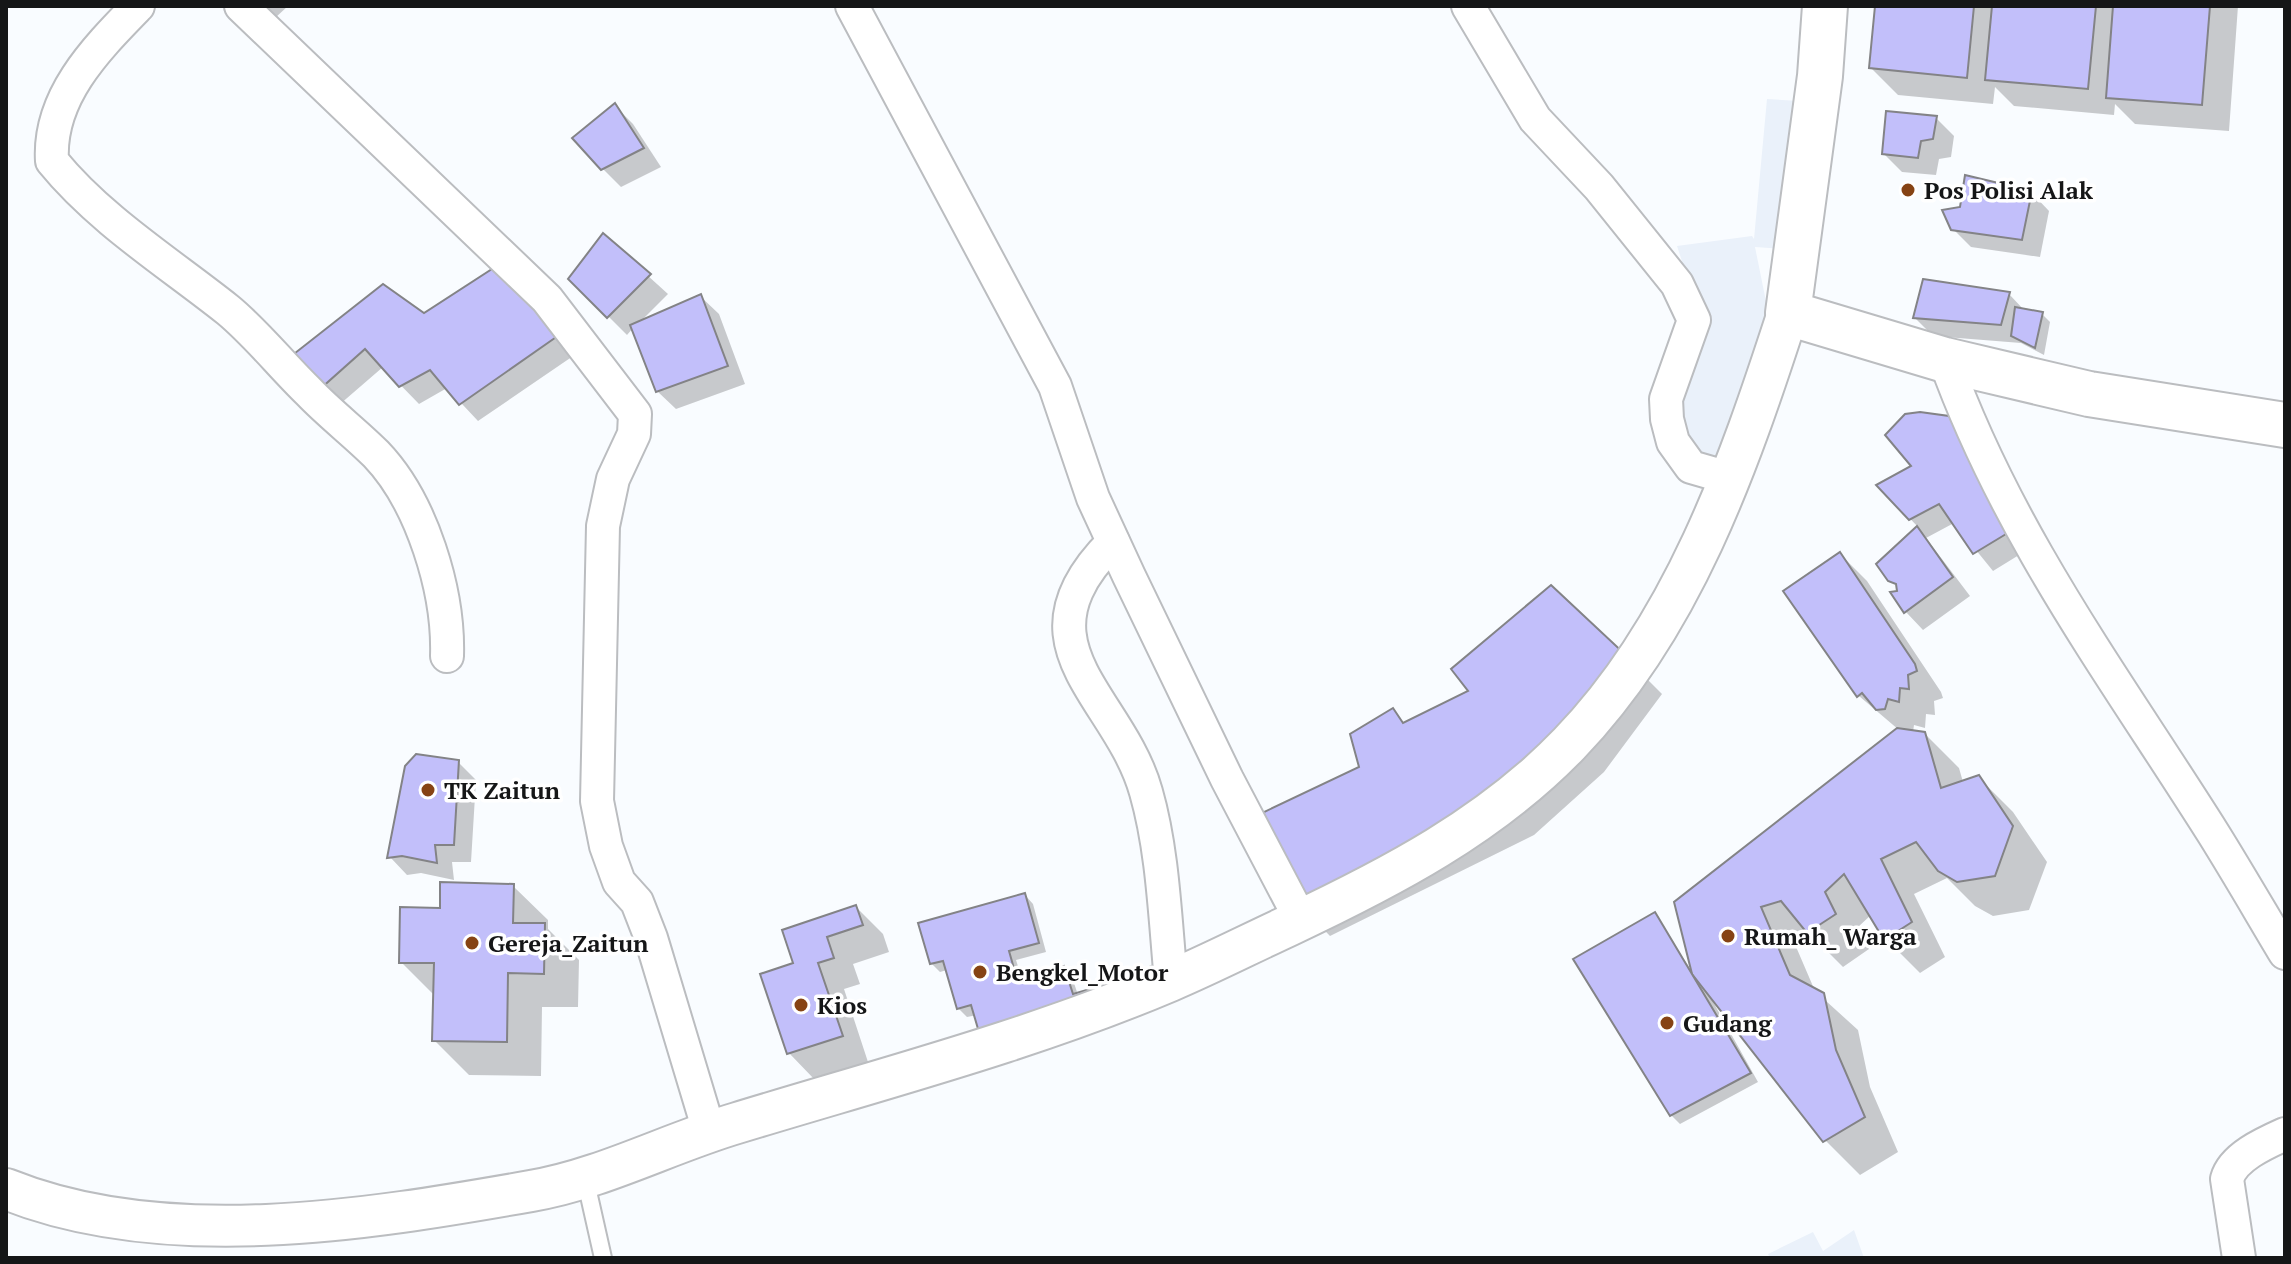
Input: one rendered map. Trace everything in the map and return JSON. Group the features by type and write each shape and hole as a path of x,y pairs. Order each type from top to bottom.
{"highway":[{"path":"1825,6 1814,124 1788,313 1945,360 2089,394 2285,425"}],"street":[{"path":"138,6 95,49 62,102 50,135 52,161 95,204 232,313 335,418 377,456 416,514 437,572 448,628 447,656"},
{"path":"241,6 547,299 635,414 634,434 613,479 603,526 597,801 606,846 619,882 637,902 651,938 709,1131"},
{"path":"852,6 1055,386 1093,498 1113,542 1227,779 1301,920"},
{"path":"1468,6 1535,119 1599,187 1677,284 1694,320 1666,399 1673,442 1691,467 1729,478"},
{"path":"6,1189 118,1220 176,1225 286,1224 537,1190 584,1177 709,1131 948,1059 1171,981 1390,878 1514,795 1568,745 1640,656 1677,598 1753,424 1788,313"},
{"path":"1945,360 1971,432 2032,552 2213,833 2285,953"},
{"path":"1113,542 1079,580 1074,591 1072,644 1087,686 1126,746 1146,790 1171,981"},
{"path":"2239,1258 2227,1179 2229,1172 2245,1157 2285,1134"}],"lane":[{"path":"584,1177 603,1258"}],"shaded area":[{"path":"1767,99 1815,102 1797,250 1755,247 1772,331 1748,471 1695,467 1672,424 1675,377 1707,337 1677,246 1752,236 1754,239"},
{"path":"1854,1230 1864,1258 1770,1258 1768,1254 1813,1232 1823,1251"}],"building":[{"path":"1875,6 1974,6 1967,78 1869,68"},
{"path":"1992,6 2096,6 2088,89 1985,80"},
{"path":"2113,6 2210,6 2202,105 2106,98"},
{"path":"615,103 644,148 601,170 572,138"},
{"path":"1886,111 1937,116 1933,139 1921,141 1918,158 1882,154"},
{"path":"1965,175 2032,191 2022,240 1951,230 1942,210 1960,207"},
{"path":"603,233 651,274 607,318 568,279"},
{"path":"492,269 562,333 459,405 430,370 399,387 365,349 320,389 290,357 383,284 424,313"},
{"path":"1923,279 2010,292 2001,325 1913,318"},
{"path":"701,294 728,366 656,392 630,325"},
{"path":"2015,307 2043,312 2035,348 2011,336"},
{"path":"1920,412 1949,416 2016,528 1973,554 1939,504 1909,520 1876,485 1911,466 1885,435 1905,414"},
{"path":"1917,526 1953,577 1904,613 1890,592 1897,591 1896,584 1888,581 1876,564"},
{"path":"1840,552 1915,664 1917,671 1908,675 1909,689 1900,688 1899,702 1888,699 1885,709 1876,710 1862,693 1857,697 1783,591"},
{"path":"1551,585 1629,658 1499,801 1294,902 1262,813 1359,767 1350,734 1393,708 1403,723 1468,691 1451,669"},
{"name":"Rumah_ Warga","path":"1897,728 1925,732 1941,788 1979,775 2013,826 1995,876 1957,882 1938,871 1916,842 1881,859 1912,922 1884,940 1844,874 1825,892 1836,914 1807,933 1781,901 1761,907 1790,975 1824,993 1836,1050 1865,1117 1823,1142 1692,974 1674,902"},
{"name":"TK Zaitun","path":"416,754 459,760 454,845 435,845 437,863 402,856 387,858 405,766"},
{"name":"Gereja_Zaitun","path":"440,882 514,884 513,923 545,923 544,974 508,973 507,1042 432,1041 434,963 399,963 400,907 440,908"},
{"name":"Bengkel_Motor","path":"1025,893 1039,943 1009,951 1017,979 1064,966 1073,994 1097,987 1102,1006 981,1039 971,1005 957,1009 943,961 930,964 918,923"},
{"name":"Kios","path":"856,905 863,925 827,937 834,958 818,963 843,1036 787,1054 760,974 793,963 782,930"},
{"name":"Gudang","path":"1655,912 1751,1073 1670,1116 1573,959"}],"place":[{"name":"Pos Polisi Alak","path":"1908,190"},
{"name":"TK Zaitun","path":"428,790"},
{"name":"Rumah_ Warga","path":"1728,936"},
{"name":"Gereja_Zaitun","path":"472,943"},
{"name":"Bengkel_Motor","path":"980,972"},
{"name":"Kios","path":"801,1005"},
{"name":"Gudang","path":"1667,1023"}]}
